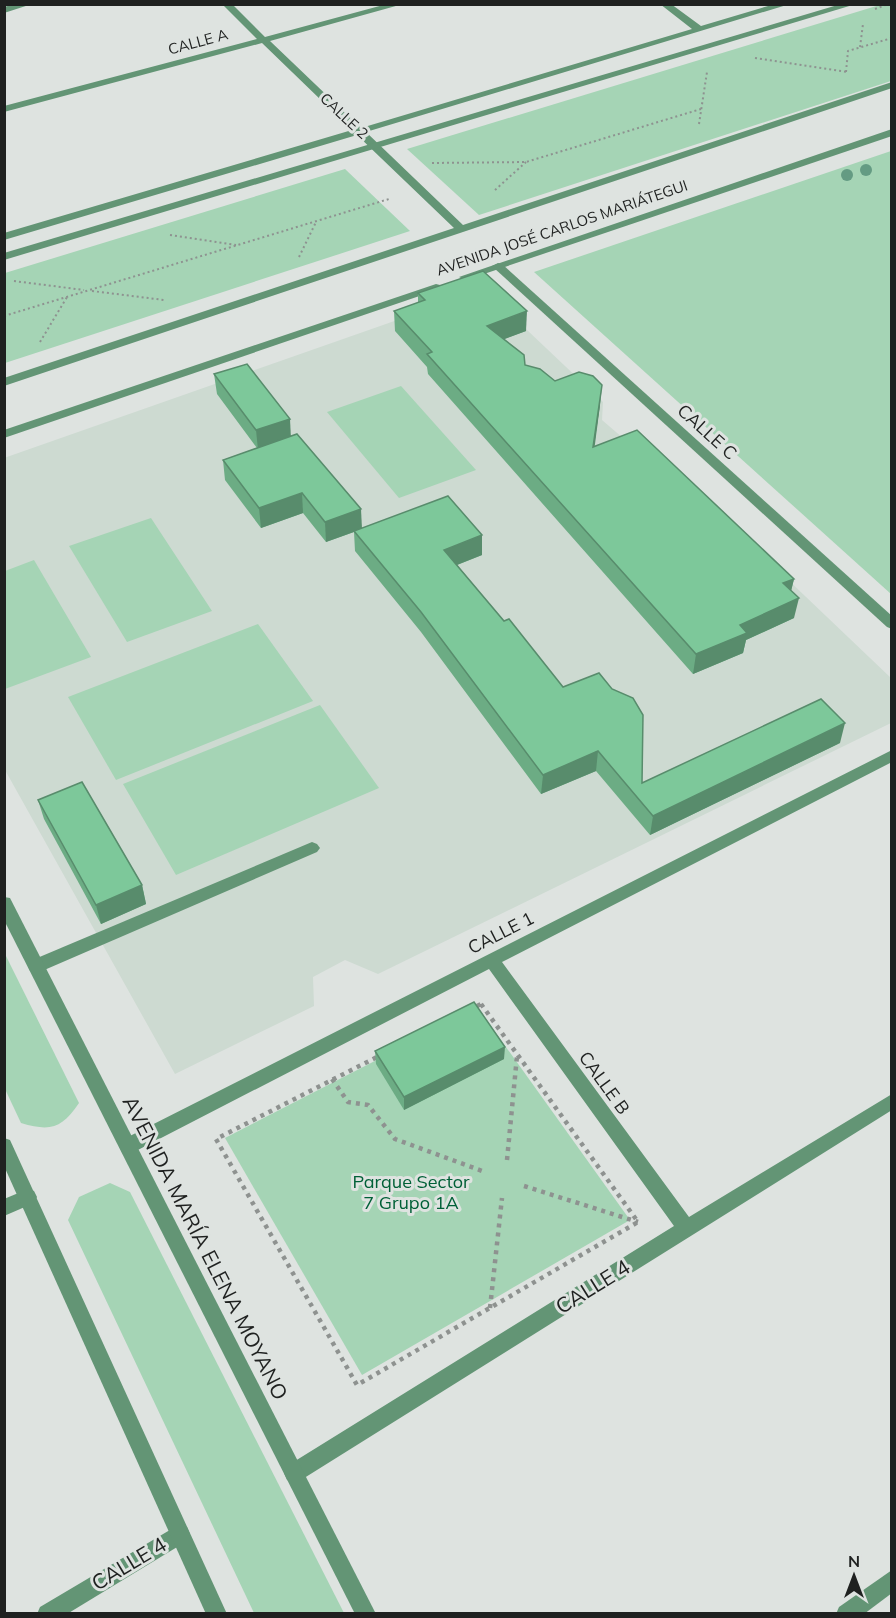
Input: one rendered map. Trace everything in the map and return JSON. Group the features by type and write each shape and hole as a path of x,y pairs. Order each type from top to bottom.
{"street":[{"name":"CALLE 2","path":"226,4 461,229"},
{"name":"CALLE A","path":"4,109 399,4"},
{"path":"664,4 700,30"},
{"path":"4,237 786,4"},
{"path":"4,257 852,4"},
{"path":"4,10 21,5"},
{"name":"AVENIDA JOSÉ CARLOS MARIÁTEGUI","path":"4,382 891,85"},
{"name":"AVENIDA JOSÉ CARLOS MARIÁTEGUI","path":"4,434 891,132"},
{"name":"CALLE C","path":"498,266 891,624"},
{"name":"CALLE 1","path":"128,1146 891,755"},
{"path":"36,966 312,848"},
{"name":"AVENIDA MARÍA ELENA MOYANO","path":"4,903 366,1614"},
{"name":"CALLE B","path":"491,960 687,1229"},
{"name":"CALLE 4","path":"294,1473 891,1101"},
{"path":"4,1146 217,1614"},
{"path":"4,1208 28,1197"},
{"name":"CALLE 4","path":"46,1614 180,1534"},
{"path":"846,1614 891,1580"}],"path":[{"path":"860,47 863,24"},
{"path":"846,72 848,51 891,40"},
{"path":"749,57 857,73"},
{"path":"698,130 707,69"},
{"path":"427,163 526,162 701,109"},
{"path":"4,316 389,199"},
{"path":"297,262 316,222"},
{"path":"168,235 238,245"},
{"path":"4,280 169,301"},
{"path":"38,346 67,297"},
{"path":"481,1004 638,1222 357,1385 216,1138 481,1004"},
{"path":"507,1160 517,1055"},
{"path":"332,1079 348,1102 368,1105 395,1139 485,1172"},
{"path":"525,1186 638,1222 687,1229"},
{"path":"490,1308 502,1198"}],"shaded area":[{"path":"480,291 489,294 603,402 602,420 623,438 650,448 891,678 891,723 378,974 345,960 313,977 314,1006 175,1074 5,770 4,458"}],"green space":[{"path":"883,4 891,5 891,81 479,215 407,149"},
{"path":"892,151 891,594 534,272"},
{"path":"345,169 410,231 5,363 5,273"},
{"path":"401,386 476,470 399,498 327,412"},
{"path":"151,518 212,611 127,642 69,546"},
{"path":"34,560 91,657 5,689 5,571"},
{"path":"258,624 313,701 116,780 68,697"},
{"path":"320,705 379,788 176,875 123,784"},
{"path":"5,954 79,1103 67,1118 55,1126 40,1127 21,1123 5,1089"},
{"name":"Parque Sector 7 Grupo 1A","path":"478,1008 630,1220 362,1375 225,1138"},
{"path":"110,1183 130,1192 344,1613 254,1613 68,1220 79,1197"}],"building":[{"path":"483,271 527,311 487,326 524,355 525,365 540,369 555,381 579,372 593,376 602,385 593,447 637,430 794,579 783,583 799,598 740,625 747,633 696,654 427,354 432,352 394,311 425,300 418,293"},
{"path":"247,364 290,419 256,430 214,374"},
{"path":"297,434 361,509 325,522 302,493 259,508 223,460"},
{"path":"448,496 482,535 444,550 504,621 509,619 563,687 599,673 612,689 633,698 643,715 642,783 821,699 845,723 653,816 598,751 543,775 421,612 354,531"},
{"path":"82,782 142,885 96,905 38,800"},
{"path":"474,1002 505,1047 404,1097 375,1051"}]}
